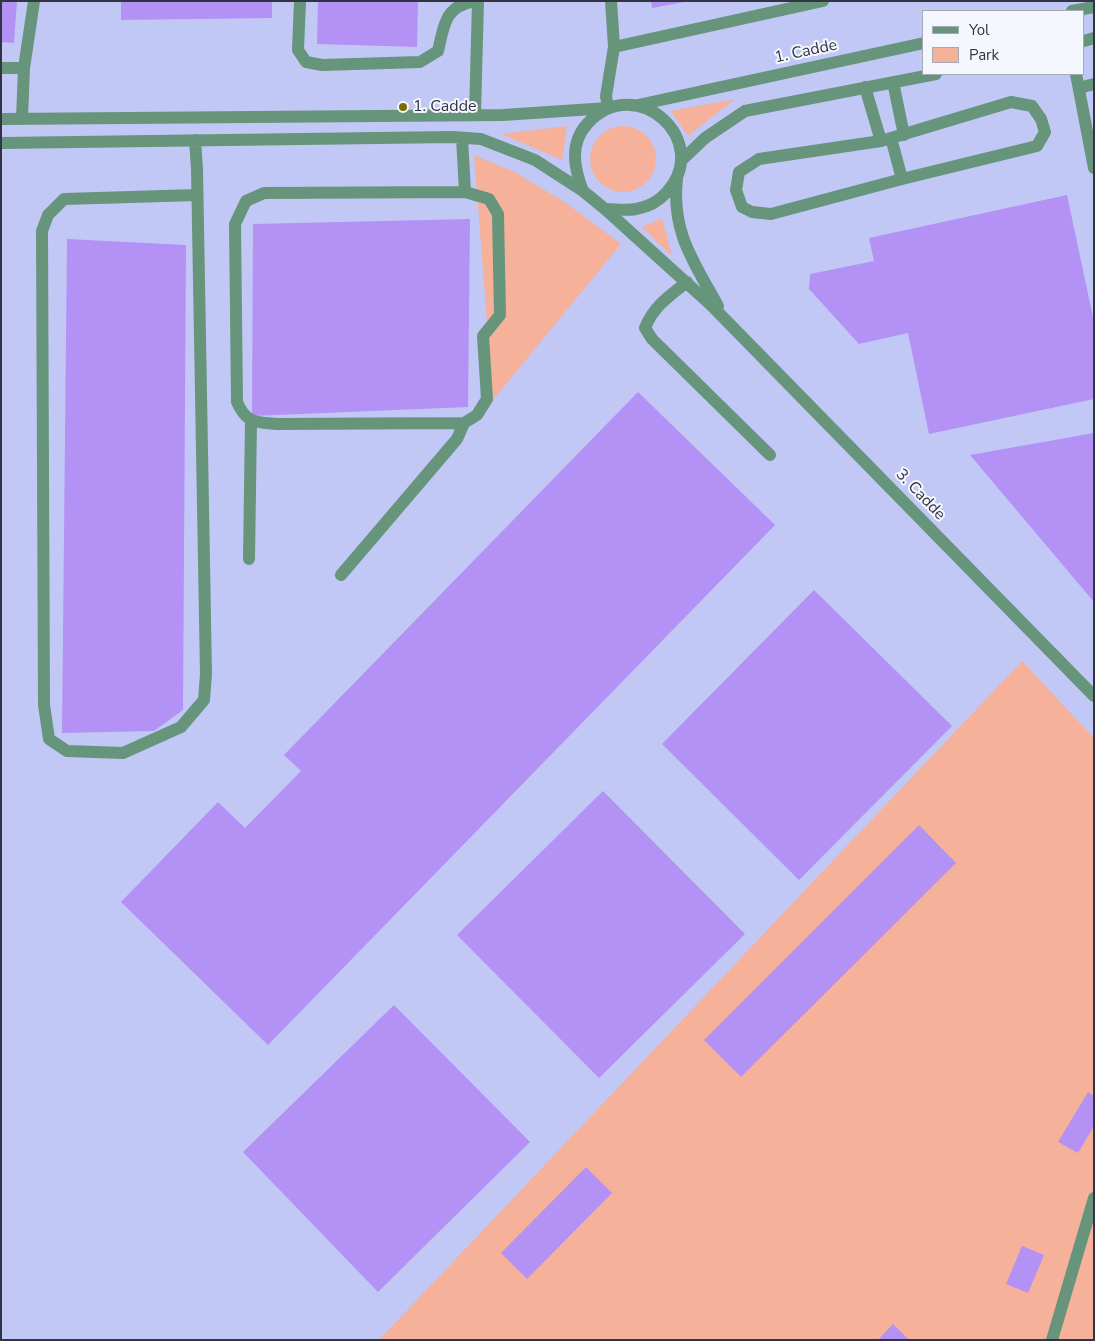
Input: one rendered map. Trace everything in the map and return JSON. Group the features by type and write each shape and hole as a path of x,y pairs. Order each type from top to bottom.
{"street":[{"path":"22,119 24,68 34,1"},
{"path":"300,1 298,50 306,62 322,65 420,62 438,51 445,20 460,4 476,1 475,114"},
{"path":"608,108 606,96 614,47 611,1"},
{"path":"614,47 823,1"},
{"path":"1078,10 1094,7"},
{"name":"1. Cadde","path":"637,105 922,43"},
{"path":"1,68 24,68"},
{"path":"1,143 462,138 481,140 535,160 583,191 605,209 635,209 649,206 661,198 671,188 682,161 705,138 745,111 931,75"},
{"path":"1076,75 1094,168"},
{"path":"892,138 893,82"},
{"path":"1078,88 1094,84"},
{"path":"865,87 892,138 902,179"},
{"path":"1010,102 1032,106 1041,119 1045,132 1037,146 771,214 752,212 742,207 736,190 739,172 759,159 892,138 1010,102"},
{"path":"1,119 512,114 608,108 623,104 637,105 660,116 670,125 676,136 682,161"},
{"path":"583,191 574,158 576,142 583,128 594,116 608,108"},
{"path":"462,138 465,192"},
{"path":"195,140 197,195 206,674 204,700 181,727 123,753 67,751 49,739 44,705 42,231 48,215 64,199 197,195"},
{"name":"3. Cadde","path":"677,175 674,201 681,239 724,317"},
{"path":"465,192 489,199 498,214 500,315 483,336 487,400 477,415 464,423 276,424 251,421 241,412 237,402 235,224 246,202 264,193 465,192"},
{"name":"3. Cadde","path":"605,209 724,317 1094,696"},
{"path":"687,282 660,304 650,316 645,328 652,339 770,455"},
{"path":"249,559 251,421"},
{"path":"341,575 457,439 464,423"},
{"path":"1052,1340 1094,1198"}],"shaded area":[{"path":"1,1 1094,1 1094,1340 1,1340"}],"green space":[{"path":"735,99 688,136 671,111"},
{"path":"567,126 562,160 501,134"},
{"path":"623,126 636,128 646,136 654,146 656,159 654,172 646,182 636,190 623,192 610,190 600,182 592,172 590,159 592,146 600,136 610,128"},
{"path":"474,155 513,171 566,203 621,244 493,400"},
{"path":"662,218 672,256 642,227"},
{"path":"1022,661 1094,738 1094,1340 379,1340"}],"building":[{"path":"1,1 17,1 14,43 1,42"},
{"path":"121,1 272,1 272,18 121,20"},
{"path":"318,1 418,1 417,47 317,44"},
{"path":"651,1 684,1 684,2 652,8"},
{"path":"1067,195 1094,322 1094,399 929,434 908,333 859,344 809,289 810,274 874,261 869,238"},
{"path":"470,219 468,407 252,416 253,224"},
{"path":"67,239 186,245 183,710 154,731 62,733"},
{"path":"638,392 775,525 268,1045 121,902 218,802 245,828 301,771 284,755"},
{"path":"1094,433 1094,602 970,455"},
{"path":"814,590 952,726 799,880 662,744"},
{"path":"603,791 745,934 599,1078 457,935"},
{"path":"919,825 956,863 741,1077 704,1040"},
{"path":"394,1005 530,1142 378,1292 243,1152"},
{"path":"1088,1092 1094,1096 1094,1126 1078,1153 1058,1142"},
{"path":"586,1167 612,1193 527,1279 501,1253"},
{"path":"1022,1246 1044,1255 1028,1293 1006,1284"},
{"path":"893,1324 909,1340 878,1340"}],"place":[{"name":"1. Cadde","path":"403,107"}]}
